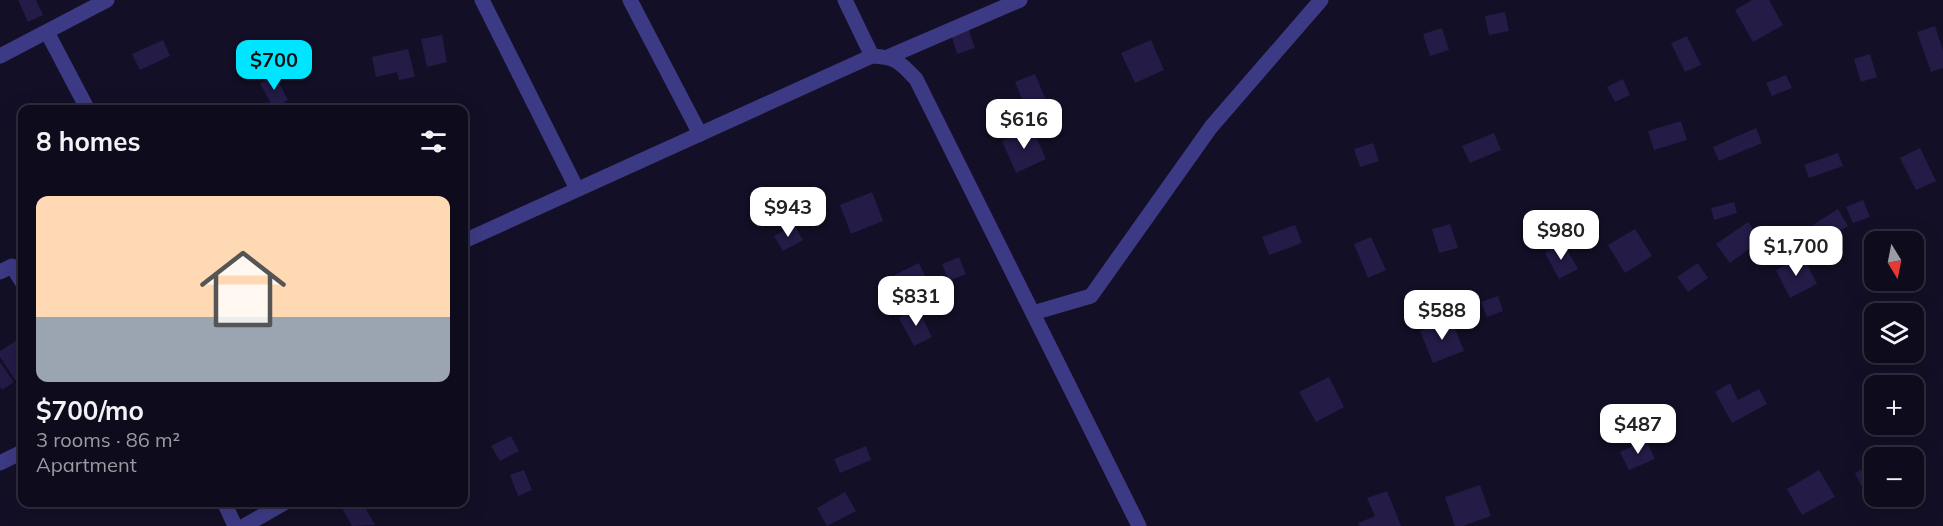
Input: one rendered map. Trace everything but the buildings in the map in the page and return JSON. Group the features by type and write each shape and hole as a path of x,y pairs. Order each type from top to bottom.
{"street":[{"path":"0,56 107,0"},
{"path":"482,0 577,189"},
{"path":"630,0 700,134"},
{"path":"844,0 880,57 899,61 916,79 1139,526"},
{"path":"468,238 700,134 1020,0"},
{"path":"1033,313 1091,296 1211,127 1321,0"},
{"path":"48,32 85,105"},
{"path":"0,272 12,266 18,276"},
{"path":"0,463 18,454"},
{"path":"226,507 235,526"},
{"path":"244,526 277,507"}]}
